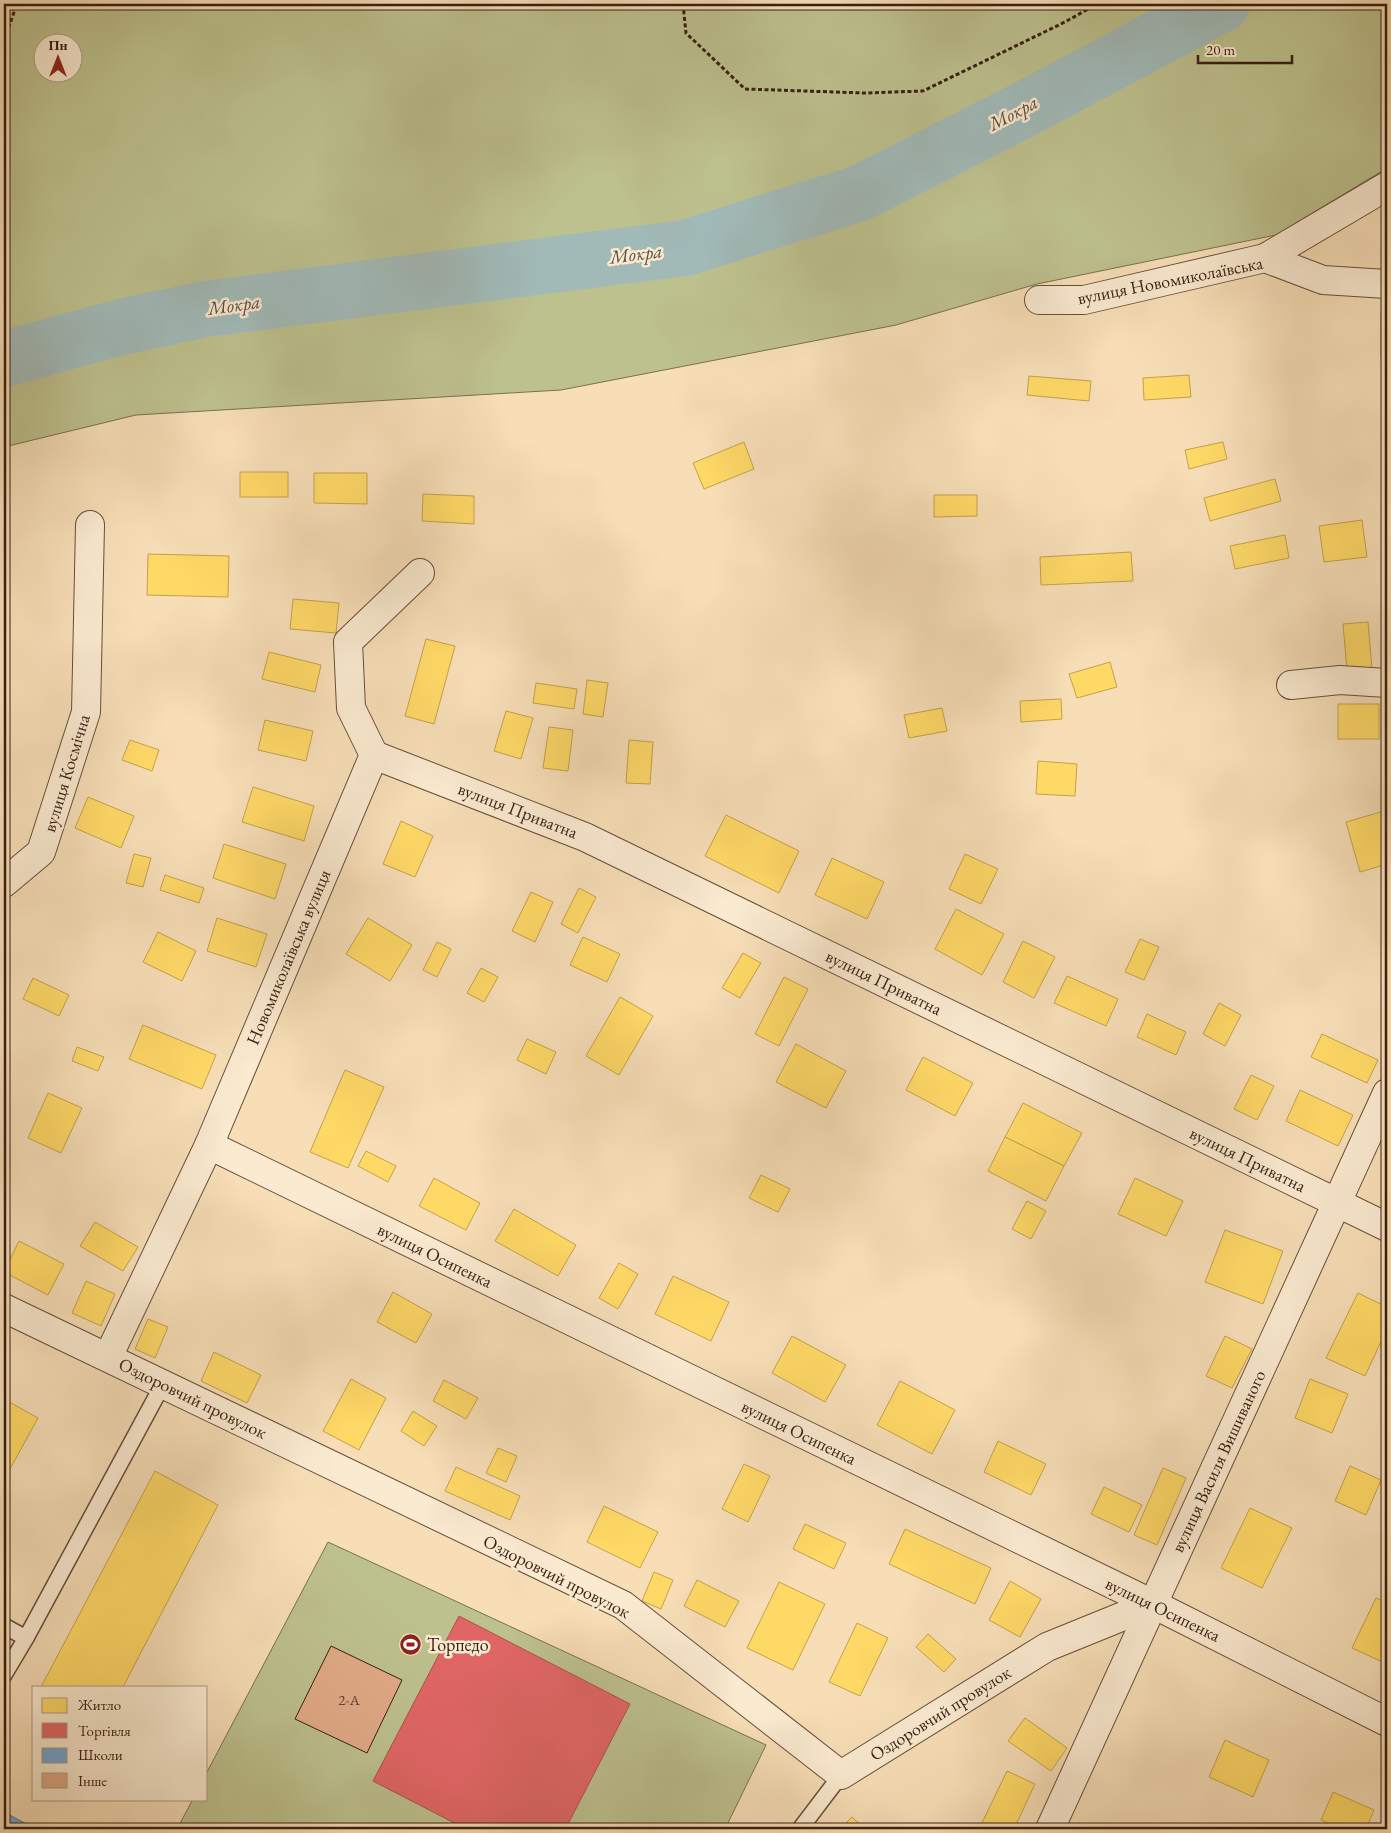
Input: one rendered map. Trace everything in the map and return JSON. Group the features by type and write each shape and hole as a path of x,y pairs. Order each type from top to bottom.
{"street":[{"path":"1264,258 1387,186"},
{"name":"вулиця Новомиколаївська","path":"1039,300 1084,300 1264,258 1323,280 1387,284"},
{"name":"вулиця Космічна","path":"4,883 41,852 86,712 90,525"},
{"path":"374,754 350,708 348,642 420,573"},
{"path":"1291,684 1340,680 1387,683"},
{"name":"Новомиколаївська вулиця","path":"108,1357 209,1145 374,754"},
{"name":"вулиця Приватна","path":"374,754 585,837 1387,1227"},
{"name":"вулиця Василя Вишиваного","path":"1050,1829 1387,1093"},
{"name":"вулиця Осипенка","path":"209,1145 1153,1604 1387,1722"},
{"name":"Оздоровчий провулок","path":"4,1308 623,1605 841,1775 1047,1647 1153,1604"}],"lane":[{"path":"4,1675 26,1638 163,1384"},
{"path":"4,1626 26,1638"},
{"path":"800,1829 841,1775"}],"path":[{"path":"4,40 17,4"},
{"path":"683,4 686,33 744,89 865,94 923,91 1065,22 1097,4"}],"green space":[{"path":"8,4 1387,4 1387,168 1276,235 1037,284 896,325 561,390 136,415 4,447 4,14"},
{"name":"Торпедо","path":"328,1542 766,1745 725,1829 177,1829 192,1800 208,1800 208,1770"}],"building: Житло":[{"path":"1381,312 1387,313 1387,357 1381,357"},
{"path":"1189,375 1191,397 1144,400 1143,378"},
{"path":"1029,376 1091,381 1089,401 1027,395"},
{"path":"744,442 754,469 704,489 693,463"},
{"path":"1223,442 1227,459 1189,469 1185,450"},
{"path":"240,472 288,472 288,497 240,497"},
{"path":"314,473 367,473 367,504 314,503"},
{"path":"1275,479 1281,501 1210,521 1204,498"},
{"path":"423,494 474,496 474,524 422,521"},
{"path":"934,495 977,495 977,516 934,517"},
{"path":"1362,520 1367,557 1324,562 1319,526"},
{"path":"1285,535 1289,558 1235,569 1230,546"},
{"path":"1131,552 1133,581 1041,585 1040,557"},
{"path":"148,554 229,556 228,597 147,595"},
{"path":"293,599 339,603 336,633 290,629"},
{"path":"1368,622 1372,669 1347,671 1343,624"},
{"path":"426,639 455,646 434,724 405,716"},
{"path":"269,652 321,665 315,692 262,679"},
{"path":"1110,662 1117,687 1077,698 1069,674"},
{"path":"587,680 608,683 603,717 583,714"},
{"path":"536,683 577,689 574,709 533,703"},
{"path":"1061,699 1062,719 1021,722 1020,701"},
{"path":"1338,704 1379,704 1379,739 1338,739"},
{"path":"942,708 947,731 909,738 904,715"},
{"path":"506,711 533,718 521,759 494,751"},
{"path":"265,720 313,731 306,761 258,750"},
{"path":"549,727 573,730 568,771 543,768"},
{"path":"130,740 159,750 152,771 122,760"},
{"path":"629,740 653,742 650,784 626,783"},
{"path":"1038,761 1077,764 1075,796 1036,794"},
{"path":"253,787 314,806 304,841 242,822"},
{"path":"88,797 134,816 121,848 75,828"},
{"path":"1384,811 1387,821 1387,864 1360,872 1346,822"},
{"path":"726,815 799,851 779,893 705,856"},
{"path":"401,821 433,836 415,877 383,864"},
{"path":"224,844 286,864 275,899 213,878"},
{"path":"134,854 151,858 143,887 126,883"},
{"path":"965,854 998,869 981,904 949,889"},
{"path":"832,858 884,882 867,919 815,895"},
{"path":"165,875 204,888 199,903 160,890"},
{"path":"579,888 596,897 578,933 561,924"},
{"path":"531,892 553,902 535,942 512,931"},
{"path":"956,909 1004,934 982,975 935,949"},
{"path":"217,918 267,934 256,967 207,951"},
{"path":"368,918 412,945 390,981 346,954"},
{"path":"158,932 196,951 182,981 143,962"},
{"path":"583,937 620,954 607,982 570,965"},
{"path":"1140,939 1159,947 1144,980 1125,972"},
{"path":"1023,941 1055,957 1034,998 1003,982"},
{"path":"437,942 451,949 437,977 423,970"},
{"path":"743,953 761,963 740,998 722,988"},
{"path":"481,968 498,977 484,1002 467,993"},
{"path":"1067,976 1118,999 1106,1026 1054,1003"},
{"path":"784,977 808,989 779,1046 755,1034"},
{"path":"33,978 69,995 59,1016 23,999"},
{"path":"620,997 653,1016 619,1075 586,1056"},
{"path":"1219,1003 1241,1015 1225,1046 1203,1034"},
{"path":"1147,1014 1186,1032 1176,1055 1137,1037"},
{"path":"143,1025 216,1055 202,1089 129,1059"},
{"path":"1322,1034 1378,1060 1367,1083 1311,1057"},
{"path":"527,1039 556,1052 546,1074 517,1060"},
{"path":"796,1044 846,1071 826,1108 776,1082"},
{"path":"77,1047 104,1057 98,1071 72,1061"},
{"path":"923,1057 973,1083 955,1116 906,1090"},
{"path":"345,1070 384,1087 348,1168 310,1152"},
{"path":"1251,1075 1274,1086 1257,1120 1234,1109"},
{"path":"1300,1090 1353,1115 1338,1146 1286,1121"},
{"path":"48,1093 82,1108 61,1153 28,1138"},
{"path":"1023,1103 1082,1133 1064,1166 1005,1137"},
{"path":"1005,1137 1064,1166 1046,1201 988,1171"},
{"path":"366,1151 396,1166 388,1182 358,1166"},
{"path":"761,1175 790,1189 778,1212 749,1198"},
{"path":"434,1178 480,1203 466,1230 419,1206"},
{"path":"1135,1178 1183,1201 1166,1236 1118,1214"},
{"path":"1027,1201 1046,1211 1031,1239 1012,1229"},
{"path":"514,1209 576,1245 558,1276 495,1241"},
{"path":"95,1222 138,1247 123,1271 80,1246"},
{"path":"1225,1230 1283,1251 1263,1304 1205,1282"},
{"path":"19,1241 64,1264 48,1295 4,1272"},
{"path":"619,1263 638,1274 618,1309 599,1298"},
{"path":"673,1276 729,1302 711,1341 655,1314"},
{"path":"86,1281 115,1294 101,1326 72,1313"},
{"path":"393,1292 432,1314 416,1343 377,1322"},
{"path":"1358,1293 1387,1307 1387,1329 1365,1376 1326,1358"},
{"path":"148,1319 168,1327 155,1358 135,1349"},
{"path":"792,1336 846,1365 825,1402 772,1373"},
{"path":"1225,1336 1252,1349 1232,1388 1206,1376"},
{"path":"214,1352 261,1375 247,1403 201,1381"},
{"path":"351,1379 386,1398 359,1450 323,1431"},
{"path":"1310,1379 1348,1394 1332,1433 1295,1418"},
{"path":"444,1380 478,1398 466,1419 433,1401"},
{"path":"900,1381 955,1410 932,1454 877,1425"},
{"path":"4,1399 38,1418 4,1480"},
{"path":"413,1411 437,1426 424,1446 401,1431"},
{"path":"998,1441 1046,1464 1031,1495 984,1472"},
{"path":"498,1448 517,1456 506,1482 486,1473"},
{"path":"744,1464 770,1476 748,1522 722,1509"},
{"path":"1350,1466 1381,1480 1366,1515 1335,1501"},
{"path":"456,1467 520,1496 510,1520 445,1491"},
{"path":"1163,1468 1186,1478 1157,1545 1134,1535"},
{"path":"155,1471 218,1505 124,1686 42,1686"},
{"path":"1104,1487 1142,1505 1129,1532 1091,1514"},
{"path":"604,1506 658,1532 640,1568 587,1542"},
{"path":"1250,1508 1292,1528 1262,1588 1221,1568"},
{"path":"805,1524 846,1543 834,1569 793,1549"},
{"path":"905,1529 991,1568 975,1604 889,1564"},
{"path":"654,1572 673,1580 661,1609 642,1601"},
{"path":"697,1580 739,1601 725,1627 684,1606"},
{"path":"1010,1581 1041,1599 1020,1637 989,1620"},
{"path":"779,1582 825,1604 793,1670 747,1648"},
{"path":"1376,1598 1387,1603 1387,1664 1352,1648"},
{"path":"857,1623 888,1638 860,1696 829,1682"},
{"path":"928,1634 956,1659 944,1672 916,1647"},
{"path":"1025,1718 1067,1748 1051,1771 1008,1741"},
{"path":"1225,1740 1269,1760 1253,1797 1209,1777"},
{"path":"1007,1771 1035,1784 1014,1829 979,1829"},
{"path":"1333,1792 1374,1810 1366,1829 1343,1829 1321,1820"},
{"path":"852,1817 865,1829 840,1829"}],"building: Торгівля":[{"path":"459,1616 630,1704 568,1824 578,1829 466,1829 373,1781"}],"building: Школи":[{"path":"4,1812 36,1829 4,1829"}],"building: Інше":[{"path":"331,1646 402,1680 367,1753 295,1719"}],"waterway":[{"name":"Мокра","path":"4,359 121,327 205,309 685,248 860,193 1021,111 1222,4"}],"place":[{"name":"Торпедо","path":"411,1644"}]}
